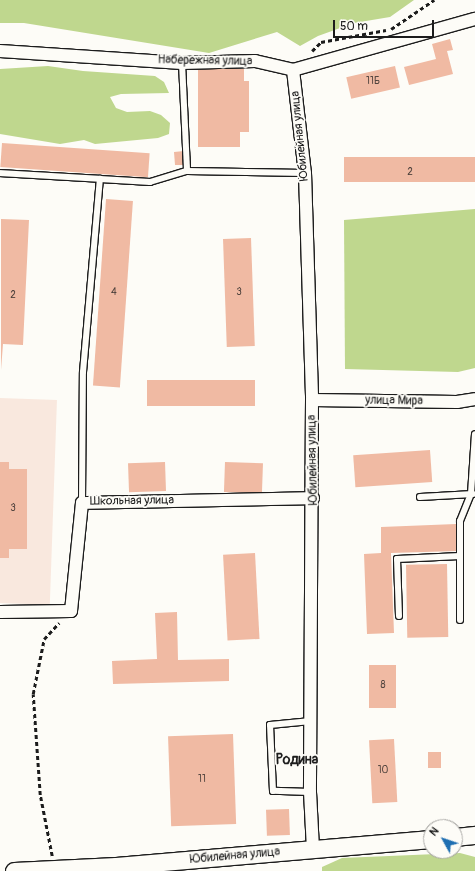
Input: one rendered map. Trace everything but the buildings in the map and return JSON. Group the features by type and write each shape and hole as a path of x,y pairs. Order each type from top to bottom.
{"street":[{"name":"Набережная улица","path":"0,50 182,63 255,61 293,70 475,19"},
{"name":"Юбилейная улица","path":"293,70 305,173 312,400 313,498 310,792 313,850"},
{"name":"улица Мира","path":"312,400 457,402 475,399"},
{"name":"Школьная улица","path":"71,611 82,502 313,498"},
{"path":"0,612 71,611"},
{"path":"463,836 475,835"},
{"name":"Юбилейная улица","path":"14,871 54,868 116,869 423,840"}],"lane":[{"path":"182,63 187,171"},
{"path":"0,173 150,182 187,171 305,173"},
{"path":"82,502 83,372 100,179"},
{"path":"460,620 460,521 473,494 475,434"},
{"path":"420,497 473,494"},
{"path":"399,616 397,559 460,556"},
{"path":"310,792 273,791 270,725 311,721"}],"path":[{"path":"310,53 321,42 391,29 434,0"},
{"path":"54,868 40,795 33,694 44,639 71,611"}],"shaded area":[{"path":"0,398 57,400 50,605 0,603"}],"green space":[{"path":"0,0 414,0 390,17 354,23 318,36 300,46 277,32 209,53 24,23 0,23"},
{"path":"48,66 83,71 155,76 164,82 169,93 121,94 110,97 116,108 127,112 150,111 161,115 170,123 169,134 158,138 95,144 84,140 60,144 0,134 0,69"},
{"path":"475,209 475,368 458,372 345,369 344,220"},
{"path":"463,854 475,857 475,871 322,871 322,867 342,858 423,855 423,859 463,859"}],"district":[{"name":"Родина","path":"297,760"}]}
